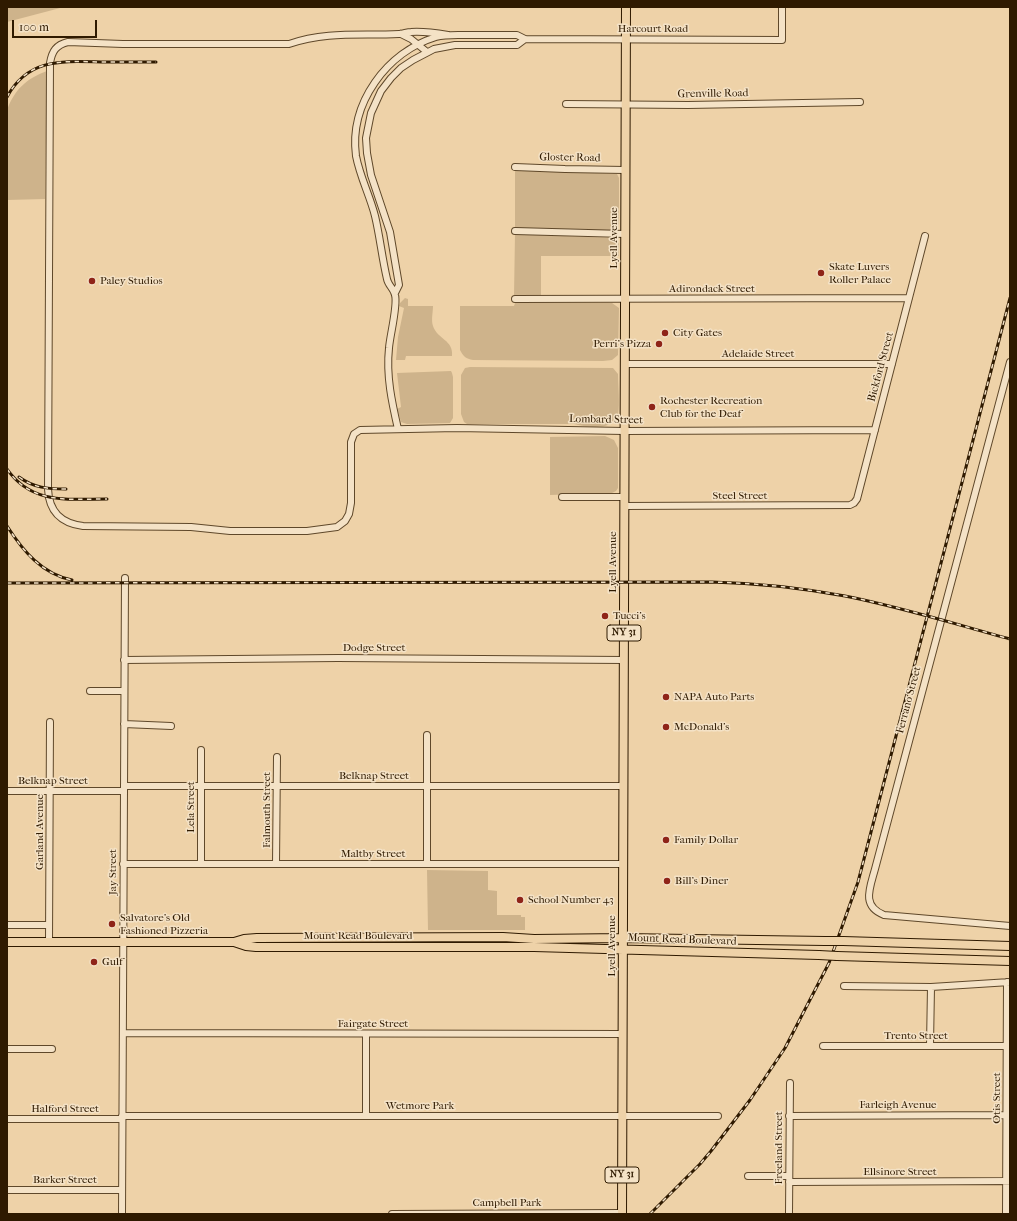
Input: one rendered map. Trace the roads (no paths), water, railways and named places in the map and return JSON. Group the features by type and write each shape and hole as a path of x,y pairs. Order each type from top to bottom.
{"main road":[{"name":"Lyell Avenue","path":"622,1213 626,7"},
{"name":"Mount Read Boulevard","path":"7,942 234,942 244,939 257,938 623,938 843,941 1010,946"},
{"name":"Mount Read Boulevard","path":"234,942 246,946 256,947 534,947 1010,961"}],"street":[{"name":"Harcourt Road","path":"525,39 782,40 782,7"},
{"path":"395,293 398,285 390,232 371,175 367,153 366,138 371,113 381,91 401,68 434,49 455,45 517,45 525,39 517,35 448,35 429,32 411,32 401,34"},
{"name":"Lombard Street","path":"401,34 342,34 303,39 290,44 123,44 68,42 60,44 54,48 50,63 49,498 55,512 62,519 69,523 83,526 191,527 230,531 307,531 337,527 345,521 349,514 351,503 351,442 354,434 360,430 457,428 624,431 874,430"},
{"path":"401,34 411,39 427,52"},
{"path":"398,429 392,402 388,364 389,342 396,300 395,293 387,281 380,235 359,168 356,154 356,140 360,114 365,99 372,86 390,64 404,52 418,45 436,37 448,35"},
{"name":"Grenville Road","path":"566,104 688,105 860,102"},
{"name":"Gloster Road","path":"515,166 625,170"},
{"path":"515,232 625,234"},
{"name":"Bickford Street","path":"854,503 857,499 925,236"},
{"name":"Adirondack Street","path":"515,299 909,298"},
{"name":"Ferrano Street","path":"1010,362 875,869 869,900 872,908 884,915 1010,926"},
{"name":"Adelaide Street","path":"625,364 892,364"},
{"path":"562,497 624,497"},
{"name":"Steel Street","path":"624,506 850,505 854,503"},
{"name":"Jay Street","path":"122,1214 125,578"},
{"name":"Dodge Street","path":"124,660 338,658 624,660"},
{"path":"90,691 124,691"},
{"name":"Garland Avenue","path":"49,942 50,722"},
{"path":"124,724 171,726"},
{"path":"427,735 427,864"},
{"name":"Lela Street","path":"201,750 201,864"},
{"name":"Falmouth Street","path":"276,864 277,757"},
{"name":"Belknap Street","path":"7,791 201,786 623,786"},
{"name":"Maltby Street","path":"123,864 623,864"},
{"path":"7,925 49,925"},
{"path":"844,986 931,987 1008,982"},
{"name":"Otis Street","path":"1006,1214 1008,1181 1006,1115 1008,982"},
{"path":"930,1045 931,987"},
{"name":"Fairgate Street","path":"123,1033 622,1034"},
{"path":"366,1034 366,1116"},
{"name":"Trento Street","path":"823,1046 1008,1046"},
{"path":"7,1049 52,1049"},
{"name":"Freeland Street","path":"789,1214 790,1083"},
{"name":"Farleigh Avenue","path":"790,1116 1006,1115"},
{"name":"Wetmore Park","path":"122,1117 718,1116"},
{"name":"Halford Street","path":"7,1119 122,1117"},
{"name":"Ellsinore Street","path":"748,1176 789,1179 1008,1181"},
{"name":"Barker Street","path":"7,1190 122,1190"},
{"name":"Campbell Park","path":"392,1214 622,1213"}],"railway":[{"path":"7,97 15,84 25,75 47,64 60,62 156,62"},
{"path":"650,1214 700,1164 750,1100 785,1048 829,963 858,882 1010,298"},
{"path":"7,469 17,481 28,489 52,498 107,499"},
{"path":"19,477 36,486 53,489 66,489"},
{"path":"7,526 20,544 42,567 51,573 72,580"},
{"path":"7,583 746,583 795,588 866,600 1010,639"}],"place":[{"name":"Skate Luvers Roller Palace","path":"821,273"},
{"name":"Paley Studios","path":"92,281"},
{"name":"City Gates","path":"665,333"},
{"name":"Perri's Pizza","path":"659,344"},
{"name":"Rochester Recreation Club for the Deaf","path":"652,407"},
{"name":"Tucci's","path":"605,616"},
{"name":"NAPA Auto Parts","path":"666,697"},
{"name":"McDonald's","path":"666,727"},
{"name":"Family Dollar","path":"666,840"},
{"name":"Bill's Diner","path":"667,881"},
{"name":"School Number 43","path":"520,900"},
{"name":"Salvatore's Old Fashioned Pizzeria","path":"112,924"},
{"name":"Gulf","path":"94,962"}]}
